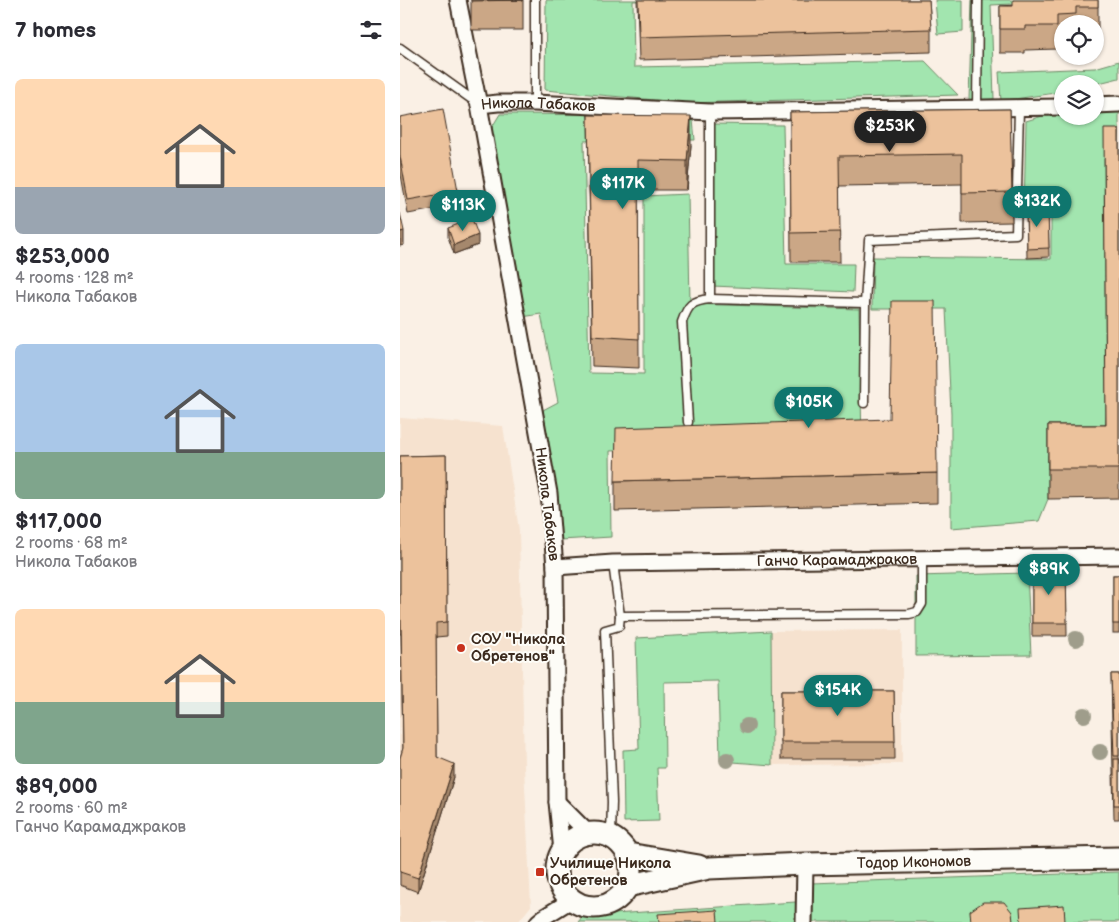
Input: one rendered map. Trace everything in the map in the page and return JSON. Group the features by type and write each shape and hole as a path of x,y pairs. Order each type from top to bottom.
{"street":[{"path":"458,0 479,105"},
{"name":"Никола Табаков","path":"562,851 557,802 555,566 549,493 479,105 535,103 710,112 1054,107"},
{"path":"1104,105 1119,104"},
{"name":"Ганчо Карамаджраков","path":"555,566 613,563 1119,556"},
{"path":"557,802 588,833"},
{"path":"588,833 601,833 611,836 628,854 631,867 630,880 619,896 612,902 600,906 588,906 578,903 568,896 560,884 557,863 562,851 570,841 588,833"},
{"path":"628,854 709,868"},
{"name":"Тодор Икономов","path":"709,868 805,864 1119,858"},
{"path":"804,922 805,864"},
{"path":"627,886 709,868"},
{"path":"538,922 572,899"}],"lane":[{"path":"535,0 535,103"},
{"path":"977,108 978,0"},
{"path":"400,48 479,105"},
{"path":"864,403 865,303 870,240 1016,234 1019,108"},
{"path":"710,112 710,299"},
{"path":"688,422 682,322 687,308 698,300 865,303"},
{"path":"620,616 909,614 917,612 922,604 922,559"},
{"path":"611,836 612,802 605,630 619,626 620,616 613,563"}],"shaded area":[{"name":"СОУ \"Никола Обретенов\"","path":"400,418 503,426 519,530 524,766 531,906 518,922 400,922"},
{"path":"902,630 902,764 772,765 771,631"}],"green space":[{"path":"546,0 658,0 633,1 634,67 925,61 958,95 688,103 545,90"},
{"path":"935,0 963,0 963,32 938,34"},
{"path":"972,0 1053,0 1053,2 991,5 994,99 969,100"},
{"path":"1119,61 1119,78 1104,82 1104,75 1054,75 1054,93 1001,101 999,72 1095,68"},
{"path":"1119,97 1119,155 1104,159 1106,454 1048,455 1048,499 1039,521 951,528 951,413 946,309 872,309 873,257 1051,259 1051,212 1024,212 1026,121 1054,112 1054,125 1104,125 1104,100"},
{"path":"500,114 639,115 693,120 695,140 584,141 589,373 644,374 644,196 688,194 690,304 859,309 862,441 610,451 611,537 561,540 543,410 558,402 541,314 522,317 489,132"},
{"path":"712,124 783,125 786,264 854,264 853,292 712,286"},
{"path":"1027,573 1031,655 916,656 916,576"},
{"path":"771,631 772,765 720,761 718,681 664,682 665,768 657,768 659,821 624,822 623,750 639,749 636,638"},
{"path":"1119,872 1119,922 578,922 583,916 811,901 811,883"}],"building":[{"path":"471,0 523,0 471,1"},
{"path":"638,0 929,0 931,29 639,37"},
{"path":"1013,0 1098,0 1098,7 1076,7 1076,14 1054,15 1054,26 1025,26 1025,29 1000,29 1000,6 1013,6"},
{"path":"443,109 458,191 408,200 400,156 400,117"},
{"path":"1010,109 1012,192 962,193 962,154 839,156 840,232 791,233 790,112"},
{"path":"588,115 691,116 687,161 638,160 639,339 592,336"},
{"path":"1104,129 1119,129 1119,469 1048,469 1048,425 1106,425"},
{"path":"1048,207 1049,248 1027,249 1026,208"},
{"path":"400,213 404,231 400,232"},
{"path":"472,219 478,235 454,245 448,228"},
{"path":"892,301 935,301 937,473 615,481 616,428 890,419"},
{"path":"446,455 447,622 436,623 437,757 454,764 418,878 400,872 400,758 403,748 400,620 400,456"},
{"path":"1032,569 1066,569 1067,623 1032,623"},
{"path":"1113,575 1119,575 1119,624 1113,624"},
{"path":"1111,674 1119,674 1119,756 1114,756"},
{"path":"781,691 894,691 895,742 781,742"},
{"path":"1114,759 1119,759 1119,805 1114,805"},
{"path":"983,902 1004,902 1012,912 1013,922 971,922 970,911"},
{"path":"1064,905 1065,922 1021,922 1020,908"},
{"path":"717,910 718,922 659,922 658,914"}],"place":[{"name":"СОУ \"Никола Обретенов\"","path":"461,648"},
{"name":"Училище Никола Обретенов","path":"540,872"}]}
